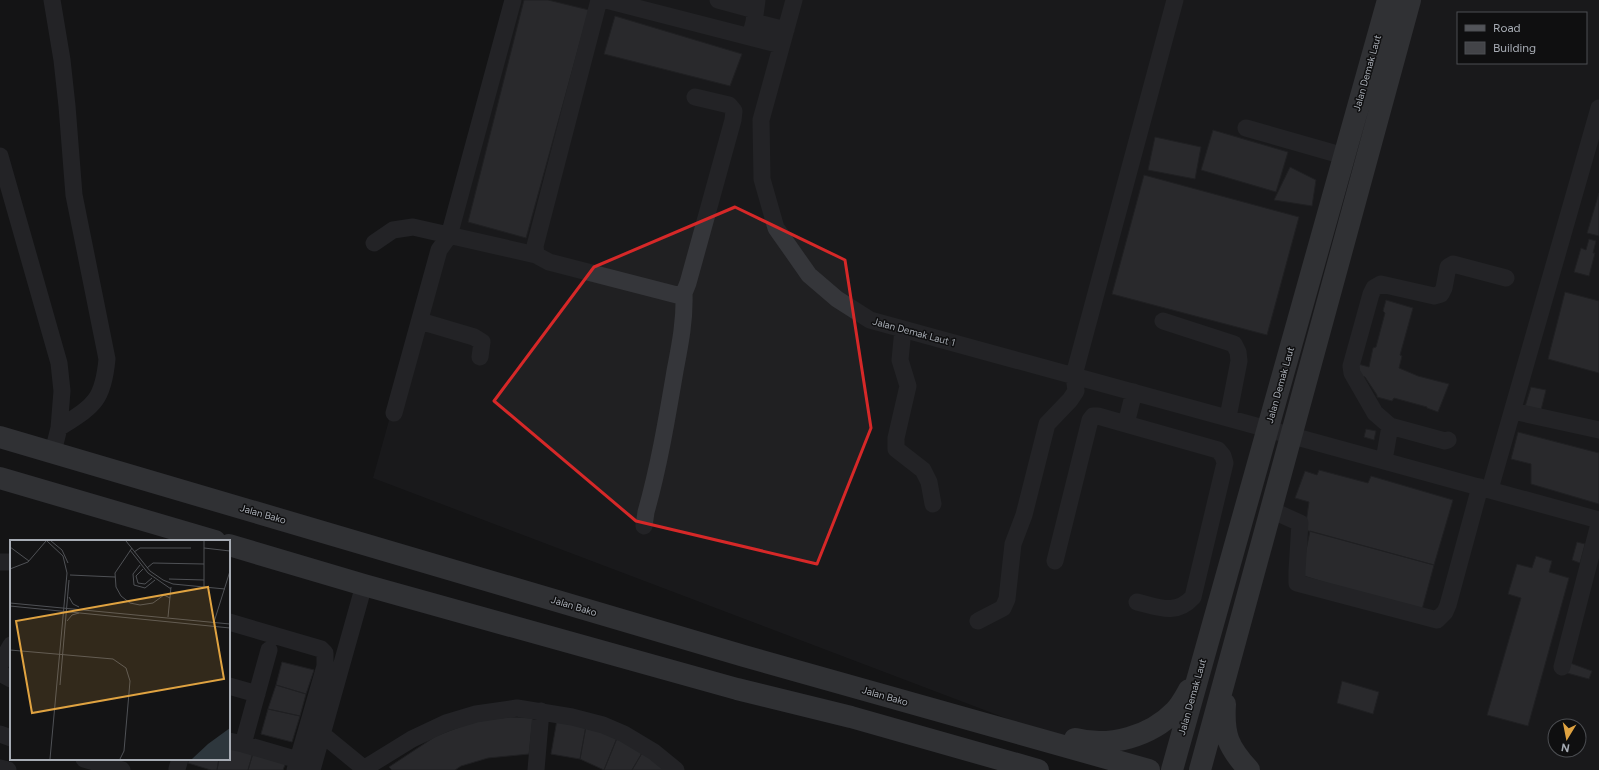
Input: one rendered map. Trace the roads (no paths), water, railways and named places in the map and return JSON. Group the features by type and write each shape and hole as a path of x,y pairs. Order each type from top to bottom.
{"main road":[{"name":"Jalan Demak Laut","path":"1172,770 1388,0"},
{"path":"1200,770 1410,0"},
{"name":"Jalan Bako","path":"0,437 744,656 1149,770"},
{"path":"0,478 212,540"},
{"path":"230,545 364,585 737,689 851,717 1038,770"},
{"path":"744,656 768,654 1080,740 1098,743 1119,741 1135,737 1149,730 1176,710 1198,676"},
{"path":"1226,677 1224,729 1228,741 1236,756 1249,770"},
{"path":"737,689 755,705 986,770"}],"street":[{"path":"52,0 62,60 74,195 107,359 102,391 83,413 58,428"},
{"path":"394,413 438,250 449,236 513,0"},
{"path":"536,255 535,246 599,0"},
{"path":"606,0 754,17"},
{"path":"718,0 754,17 784,38"},
{"name":"Jalan Demak Laut 1","path":"794,0 761,120 762,179 776,228 809,276 837,299 870,320 1292,434 1599,520"},
{"path":"978,621 1003,608 1007,599 1013,544 1024,515 1047,424 1070,400 1076,391 1074,375 1175,0"},
{"path":"644,526 679,352 685,313 684,293 688,283 734,111 729,105 695,97"},
{"path":"1271,510 1300,523 1297,583 1437,620 1445,612 1485,488 1513,411 1599,109"},
{"path":"1246,128 1344,156"},
{"path":"0,156 59,363 62,390 54,452"},
{"path":"374,243 393,230 413,227 536,255 549,262 677,295 684,293"},
{"path":"1448,440 1445,441 1390,426 1376,413 1352,373 1351,366 1371,294 1374,288 1381,284 1434,296 1441,294 1444,288 1448,267 1453,264 1506,278"},
{"path":"420,321 474,337 482,342 480,357"},
{"path":"1163,321 1234,344 1238,352 1239,361 1228,417"},
{"path":"903,329 900,360 908,386 896,438 896,449 923,470 929,482 934,504"},
{"path":"1126,424 1134,392"},
{"path":"1513,411 1599,430"},
{"path":"1055,560 1090,420 1093,416 1098,416 1218,450 1223,456 1225,463 1193,597 1186,605 1179,608 1166,608 1137,602"},
{"path":"1384,460 1390,426"},
{"path":"1562,667 1599,524"},
{"path":"312,770 364,585"},
{"path":"230,622 321,649 325,655 325,666 296,765 236,743 257,694 269,650"},
{"path":"0,636 10,642"},
{"path":"0,664 10,645"},
{"path":"325,655 343,660"},
{"path":"0,673 10,678"},
{"path":"230,686 257,694"},
{"path":"322,734 365,769 412,739 446,723 476,714 517,708 586,720 613,729 654,752 676,770"},
{"path":"536,770 541,711"},
{"path":"86,763 122,770"},
{"path":"0,768 8,770"}]}
